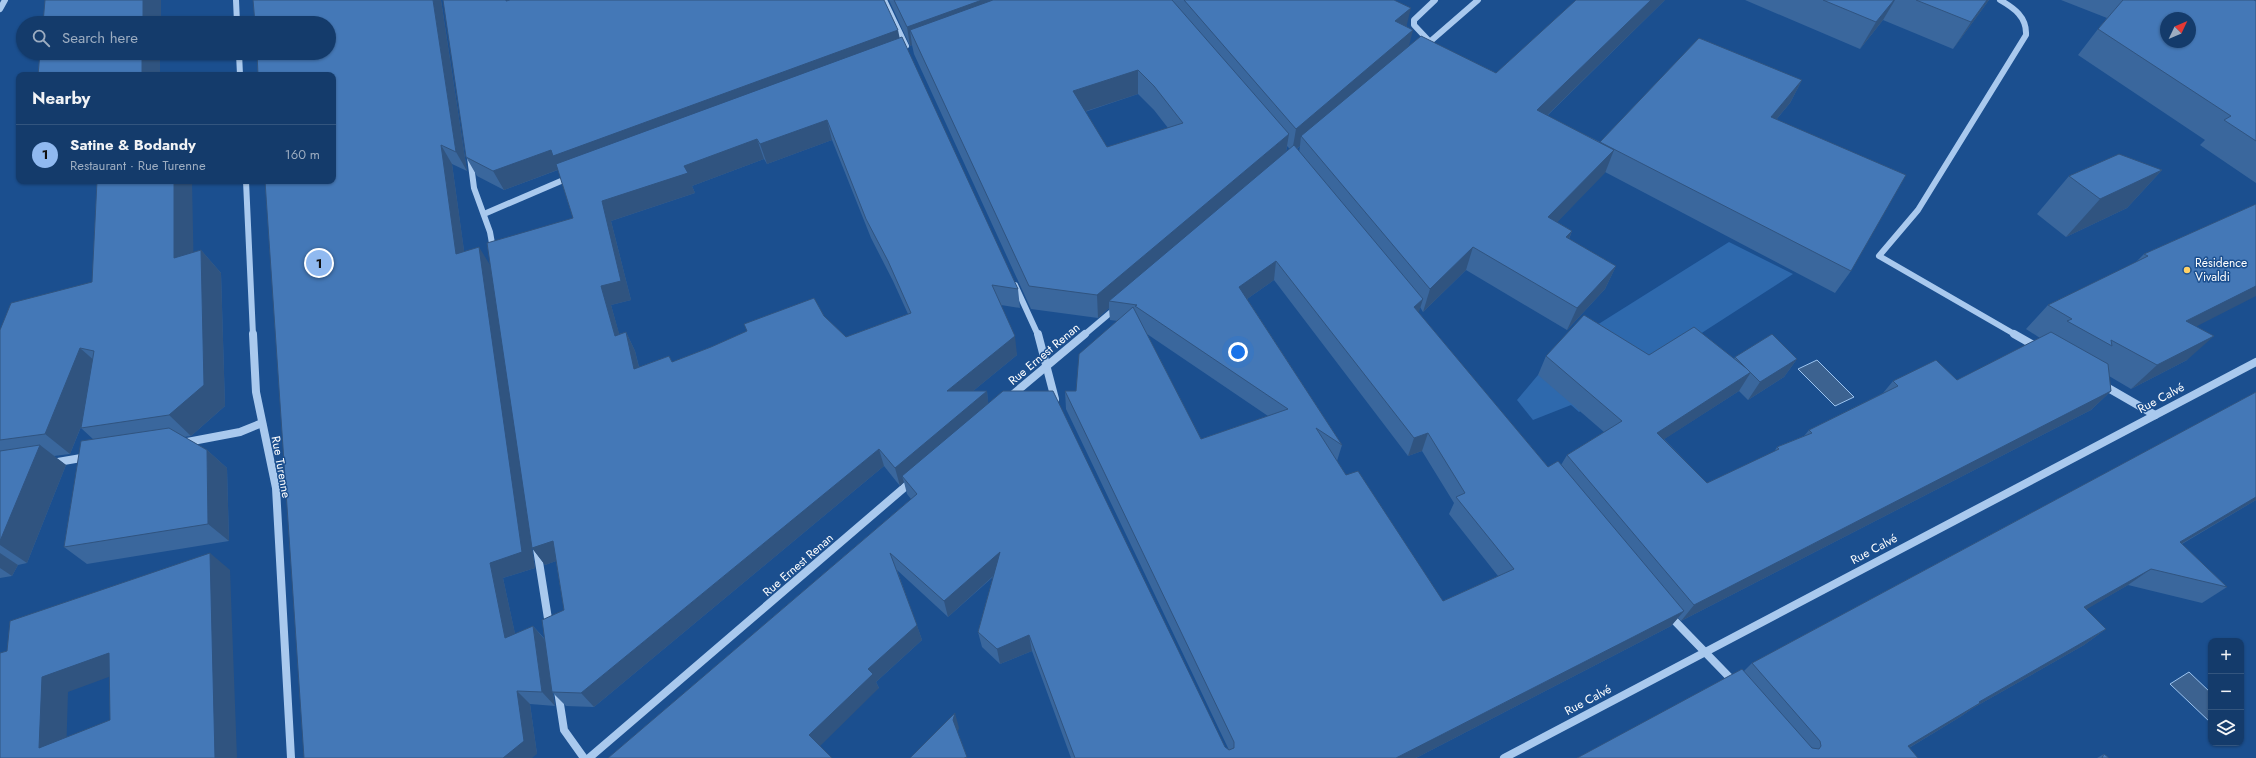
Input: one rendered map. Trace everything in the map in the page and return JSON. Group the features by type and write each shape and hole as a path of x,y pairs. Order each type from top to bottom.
{"street":[{"path":"0,9 5,0"},
{"path":"236,0 237,16"},
{"path":"884,0 911,51"},
{"path":"1430,42 1414,25 1414,20 1435,0"},
{"path":"1419,51 1478,0"},
{"path":"2000,0 2006,3 2026,24 2026,35 1918,210 1879,256 2047,352"},
{"path":"239,60 240,72"},
{"path":"468,149 474,188 490,232 494,256"},
{"path":"484,214 573,176"},
{"name":"Rue Turenne","path":"246,184 256,392 276,488 291,758"},
{"path":"1012,277 1038,334 1058,405"},
{"name":"Rue Ernest Renan","path":"1005,402 1122,303"},
{"name":"Rue Calvé","path":"1504,758 2256,362"},
{"path":"2094,379 2155,415"},
{"path":"172,444 240,432 262,423"},
{"path":"47,463 94,456"},
{"name":"Rue Ernest Renan","path":"589,758 921,474"},
{"path":"536,540 550,635"},
{"path":"1665,611 1738,687"},
{"path":"557,682 564,730 584,758"}],"shaded area":[{"path":"1729,242 1793,274 1579,412 1571,405 1533,420 1517,400 1538,375 1589,330"},
{"path":"1817,360 1854,397 1835,406 1798,369"},
{"path":"2189,672 2208,690 2208,720 2170,684"}],"building":[{"path":"45,0 143,0 143,16 44,16"},
{"path":"253,0 433,0 456,152 441,145 456,254 479,247 522,552 490,563 505,638 533,626 542,692 517,691 524,741 503,758 304,758 265,184 336,184 336,72 258,72 257,60 336,60 336,16 254,16"},
{"path":"443,0 884,0 898,30 553,156 551,150 493,171 466,157"},
{"path":"894,0 982,0 907,27"},
{"path":"993,0 1172,0 1289,134 1097,295 1029,286 910,30","holes":["1138,70 1154,86 1183,123 1107,147 1073,91"]},
{"path":"1184,0 1394,0 1411,8 1395,21 1413,30 1296,129"},
{"path":"1576,0 1651,0 1537,110 1614,150 1548,217 1572,231 1566,237 1616,266 1577,308 1473,247 1430,289 1301,136 1421,36 1496,73"},
{"path":"1823,0 1894,0 1876,22"},
{"path":"1916,0 1987,0 1971,22"},
{"path":"2123,0 2256,1 2256,141 2224,120 2231,116 2098,29"},
{"path":"902,37 1018,289 992,285 1015,336 947,391 987,391 895,468 879,449 581,693 552,692 542,620 564,610 553,541 532,548 487,243 573,218 556,164","holes":["827,120 866,219 888,261 911,313 846,337 824,316 814,298 744,324 747,331 711,347 672,362 669,356 634,369 626,332 615,336 601,286 621,281 602,201 688,173 684,166 757,139 760,144"]},
{"path":"1699,38 1802,80 1771,117 1906,175 1851,271 1600,142"},
{"path":"39,60 142,60 142,72 38,72"},
{"path":"1294,145 1423,299 1414,307 1548,467 1558,461 1684,611 1396,758 1075,758 1029,635 997,649 978,632 1000,552 944,601 890,553 917,625 868,669 873,674 809,735 832,758 608,758 917,494 902,476 1003,391 1053,391 1225,747 1229,750 1234,748 1234,742 1065,391 1076,391 1079,354 1133,307 1201,439 1288,409 1135,306 1137,305 1109,301","holes":["1276,261 1414,438 1428,433 1465,493 1456,497 1514,569 1443,601 1358,471 1346,475 1316,428 1342,445 1239,287"]},
{"path":"2119,154 2162,170 2100,199 2069,176"},
{"path":"97,184 174,184 174,258 201,250 204,385 169,415 81,428 94,351 80,348 45,434 0,440 0,330 11,303 92,282"},
{"name":"Résidence Vivaldi","path":"2256,204 2256,286 2186,321 2214,336 2157,365 2111,340 2112,346 2067,321 2072,319 2048,305 2148,256 2144,254"},
{"path":"1584,315 1649,355 1694,327 1751,372 1657,433 1707,483 1779,449 1777,447 1812,433 1809,430 1898,386 1893,381 1936,360 1957,380 2051,332 2108,364 2111,391 1694,605 1567,455 1622,421 1546,356"},
{"path":"1772,334 1797,359 1760,382 1735,357"},
{"path":"2256,392 2256,497 2180,542 2227,587 2151,569 2084,607 2106,629 1979,702 1980,703 1908,746 1918,758 1577,758 1742,669 1812,748 1819,749 1821,746 1820,741 1752,663"},
{"path":"169,428 207,450 208,524 64,547 81,441"},
{"path":"40,445 0,541 0,451"},
{"path":"210,553 215,758 0,758 0,653 7,651 10,621","holes":["109,653 110,720 39,748 42,677"]},
{"path":"955,713 953,720 967,757 910,758"},
{"path":"2104,754 2109,758 2102,758"}],"place":[{"name":"Satine & Bodandy","path":"319,263"},
{"name":"Résidence Vivaldi","path":"2187,270"}]}
